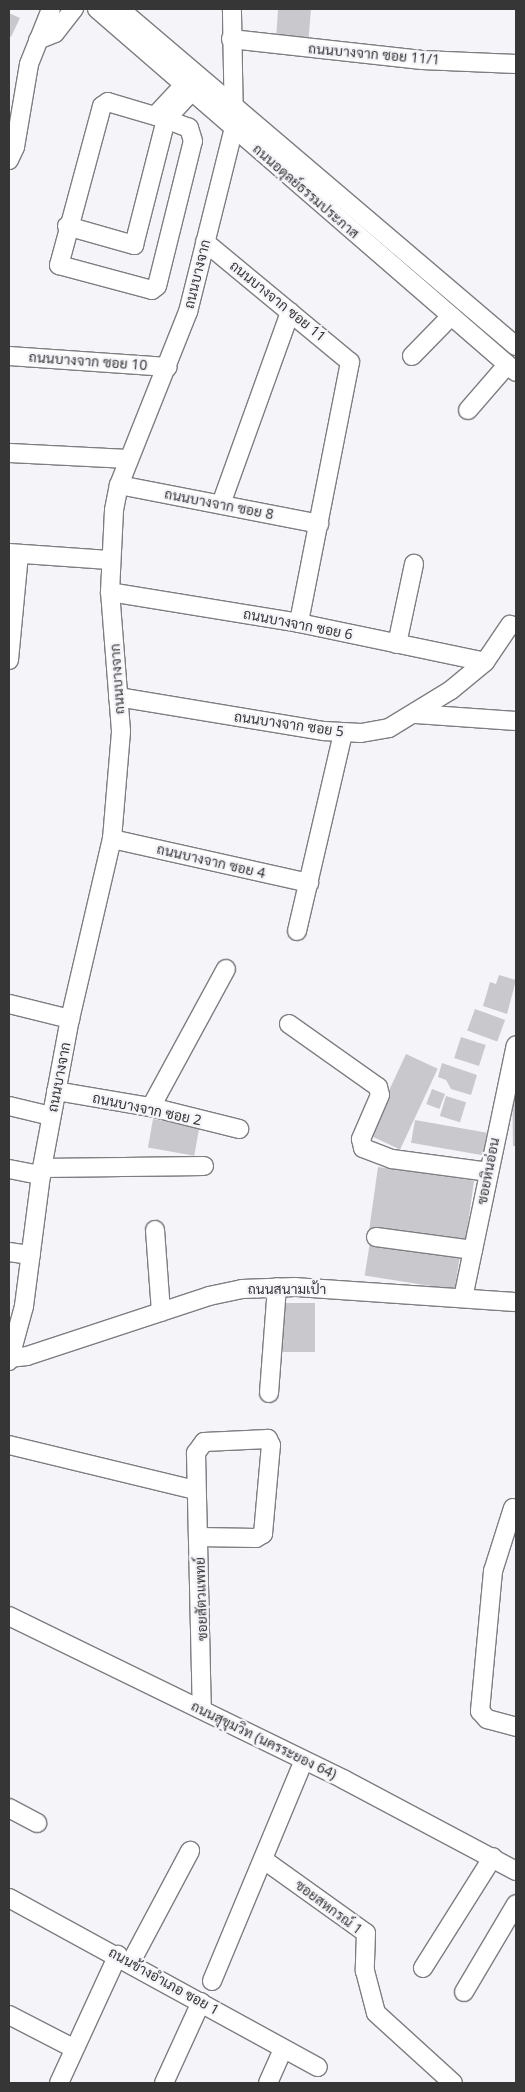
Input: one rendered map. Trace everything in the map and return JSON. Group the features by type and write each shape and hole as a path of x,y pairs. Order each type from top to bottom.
{"street":[{"path":"9,160 15,147 22,88 38,40 51,9"},
{"path":"38,40 55,33 74,9"},
{"name":"ถนนอดุลย์ธรรมประภาส","path":"97,9 512,368"},
{"name":"ถนนอดุลย์ธรรมประภาส","path":"120,9 234,104 516,346"},
{"name":"ถนนบางจาก","path":"9,1359 24,1306 41,1172 70,1019 112,839 120,768 118,697 109,560 120,485 168,367 188,312 234,128 231,39 232,9"},
{"name":"ถนนบางจาก ซอย 11/1","path":"231,39 422,60 516,64"},
{"path":"67,226 134,245 161,118 188,88"},
{"path":"108,102 161,118 189,128 193,141 156,288 59,265 67,226 102,106 108,102"},
{"name":"ถนนบางจาก ซอย 11","path":"206,242 350,362 319,524"},
{"path":"221,504 290,312"},
{"path":"412,356 451,316"},
{"name":"ถนนบางจาก ซอย 10","path":"9,356 168,367"},
{"path":"468,410 512,368"},
{"path":"9,452 129,459"},
{"name":"ถนนบางจาก ซอย 8","path":"120,485 319,524"},
{"path":"299,623 319,524"},
{"path":"9,660 14,553 109,560"},
{"path":"397,644 414,564"},
{"name":"ถนนบางจาก ซอย 6","path":"110,592 299,623 485,662"},
{"name":"ถนนบางจาก ซอย 5","path":"118,697 344,733 389,728 416,714 485,662 510,625"},
{"path":"416,714 516,721"},
{"path":"297,931 344,733"},
{"name":"ถนนบางจาก ซอย 4","path":"112,839 309,884"},
{"path":"151,1107 226,969"},
{"path":"9,1004 70,1019"},
{"path":"289,1024 378,1088 380,1095 362,1139 363,1148 392,1159 489,1172"},
{"name":"ซอยหินอ่อน","path":"463,1298 515,1053"},
{"name":"ถนนบางจาก ซอย 2","path":"56,1091 151,1107 239,1129"},
{"path":"9,1106 51,1116"},
{"path":"9,1169 41,1172 204,1166"},
{"path":"155,1230 161,1312"},
{"path":"376,1237 473,1250"},
{"path":"9,1252 31,1255"},
{"path":"269,1393 277,1287"},
{"name":"ถนนสนามเป้า","path":"9,1359 209,1296 277,1287 516,1302"},
{"name":"ซอยสัตวแพทย์","path":"198,1537 256,1538 263,1534 270,1445 262,1437 204,1442 196,1453 195,1490 202,1708"},
{"path":"9,1445 195,1490"},
{"path":"513,1508 493,1571 480,1710 487,1719 516,1727"},
{"name":"ถนนสุขุมวิท (นครระยอง 64)","path":"9,1616 202,1708 493,1857 516,1871"},
{"path":"212,1981 264,1860 304,1760"},
{"path":"9,1808 37,1823"},
{"path":"59,2083 73,2048 190,1851"},
{"path":"424,1968 493,1857"},
{"name":"ซอยสหกรณ์ 1","path":"264,1860 366,1933 364,1971 376,2013 453,2083"},
{"name":"ถนนข้างอำเภอ ซอย 1","path":"9,1898 125,1959 318,2067"},
{"path":"464,1992 516,1904"},
{"path":"164,2083 201,2002"},
{"path":"9,2016 73,2048"},
{"path":"268,2083 283,2049"}],"building":[{"path":"278,9 311,9 308,45 276,40"},
{"path":"9,13 20,18 11,37 9,36"},
{"path":"499,975 516,980 507,1014 483,1006 490,982 496,984"},
{"path":"475,1009 505,1020 497,1042 467,1031"},
{"path":"461,1037 486,1045 479,1066 454,1058"},
{"path":"406,1054 438,1069 400,1149 368,1135"},
{"path":"442,1063 477,1075 471,1095 451,1089 446,1080 438,1077"},
{"path":"516,1072 516,1146 513,1146 512,1075"},
{"path":"432,1089 445,1094 439,1109 426,1104"},
{"path":"446,1096 466,1102 460,1122 440,1116"},
{"path":"153,1119 199,1127 194,1156 148,1148"},
{"path":"415,1120 487,1133 483,1155 411,1143"},
{"path":"378,1167 474,1180 465,1244 369,1230"},
{"path":"370,1242 460,1256 455,1290 365,1276"},
{"path":"283,1303 315,1303 315,1352 283,1352"}]}
